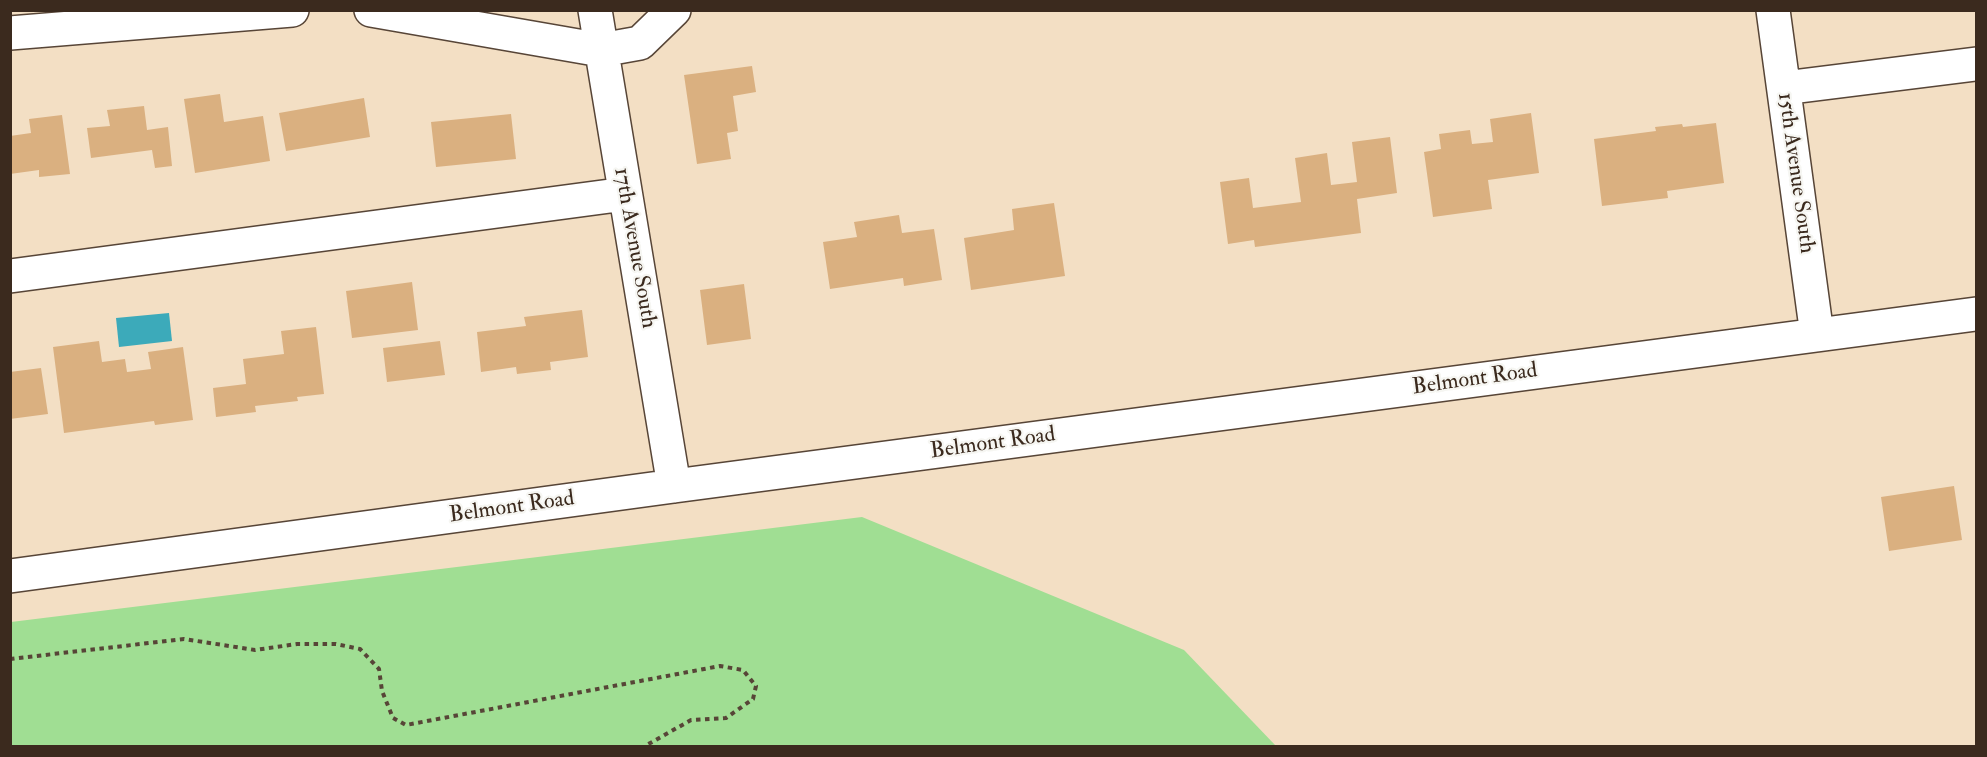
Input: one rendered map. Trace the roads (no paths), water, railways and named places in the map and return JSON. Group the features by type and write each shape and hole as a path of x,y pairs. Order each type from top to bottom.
{"street":[{"path":"10,33 88,18 292,10"},
{"path":"371,10 601,50 640,43 674,10"},
{"name":"17th Avenue South","path":"595,10 674,486"},
{"name":"15th Avenue South","path":"1773,10 1817,335"},
{"path":"1784,88 1977,64"},
{"path":"10,276 625,194"},
{"name":"Belmont Road","path":"10,576 1977,314"}],"water":[{"path":"169,313 172,341 119,347 116,318"}]}
